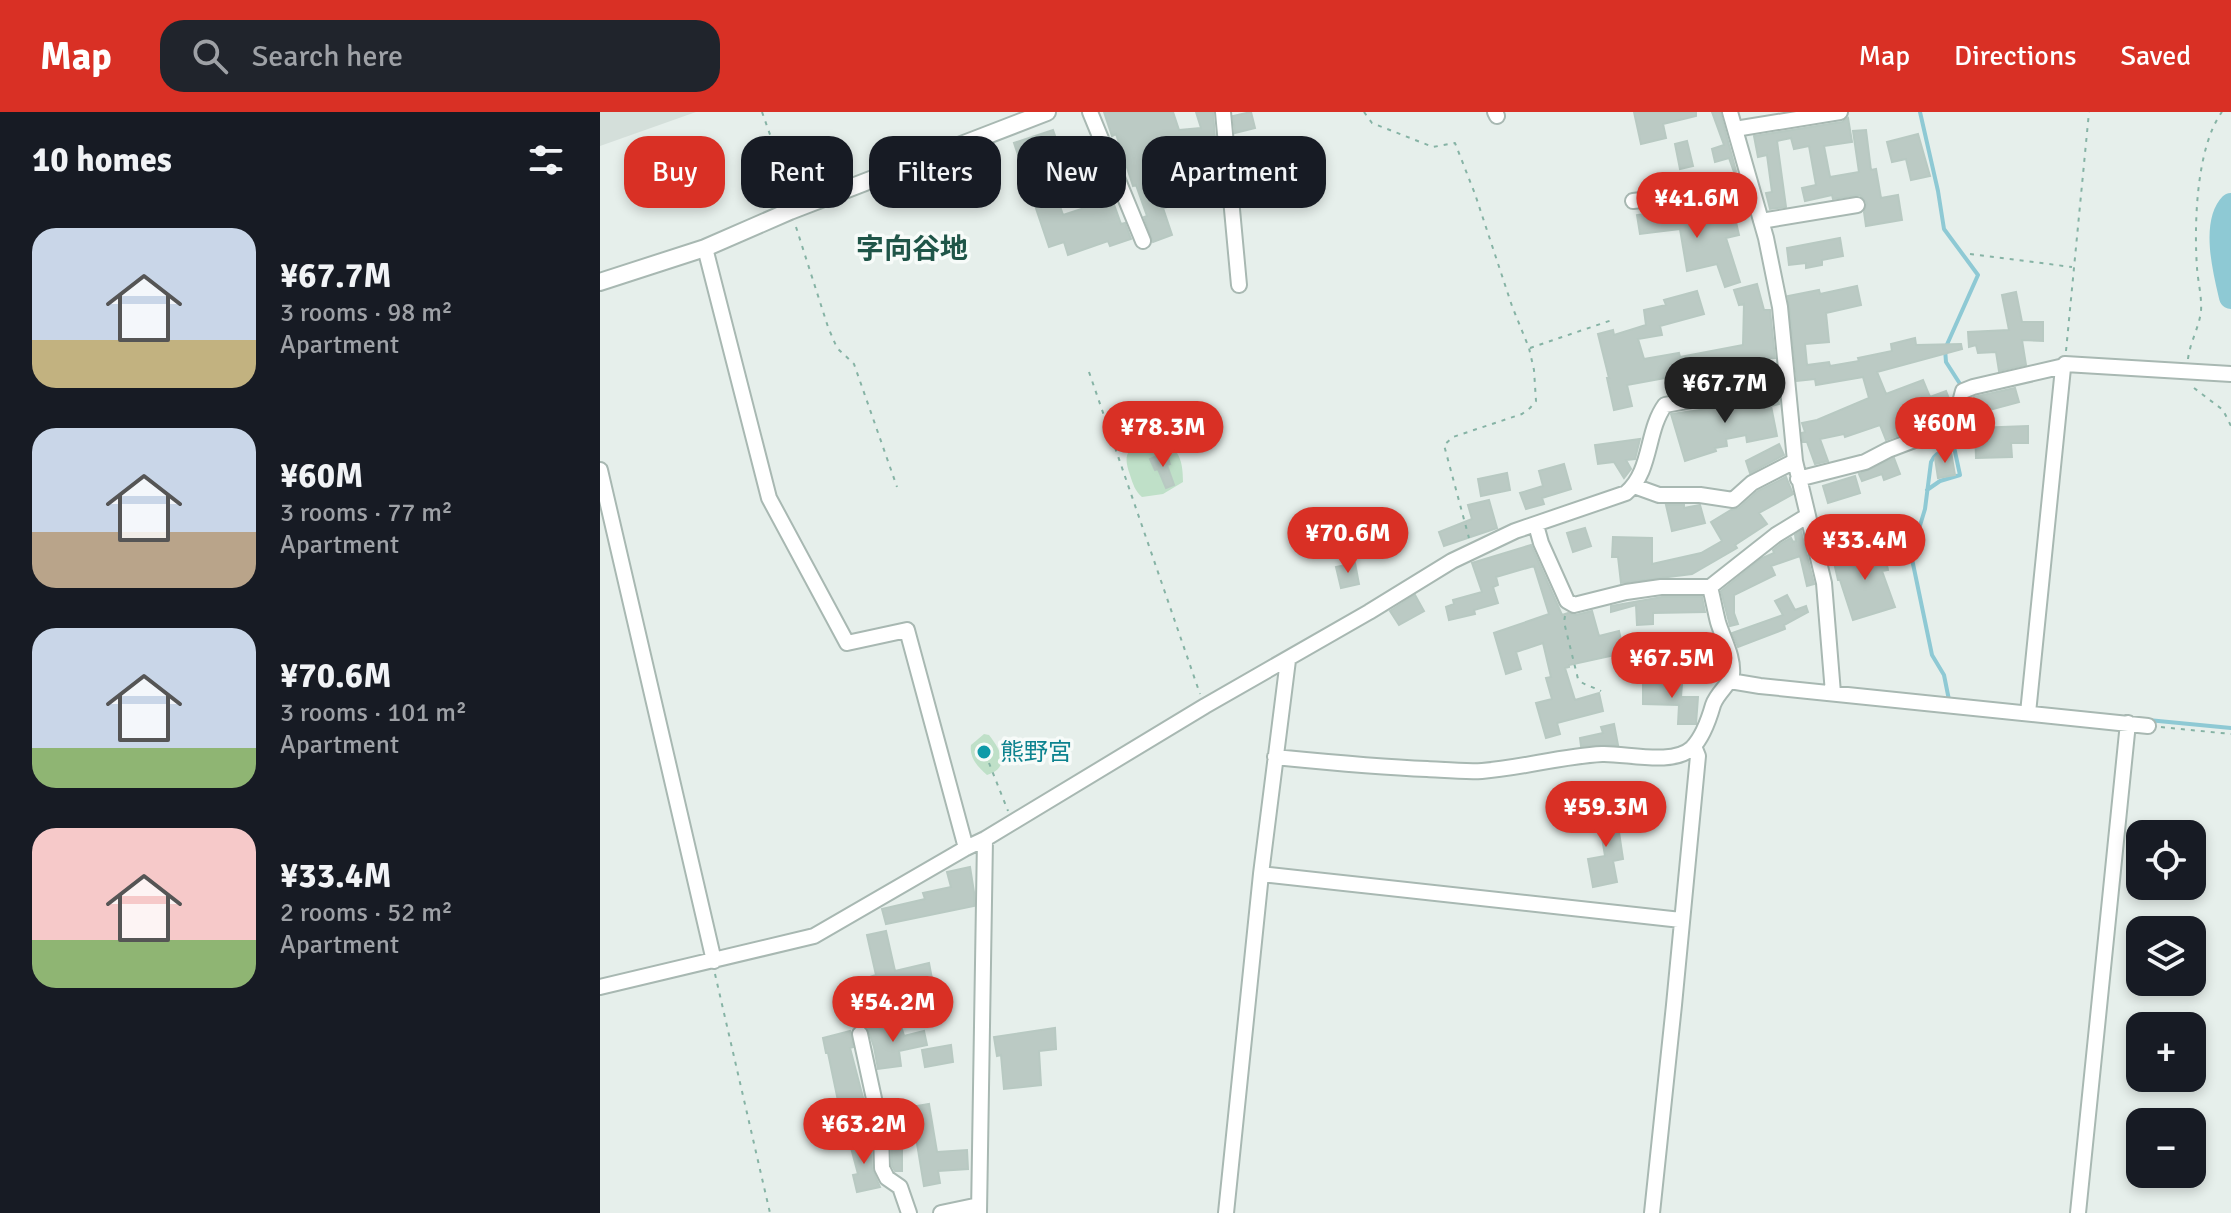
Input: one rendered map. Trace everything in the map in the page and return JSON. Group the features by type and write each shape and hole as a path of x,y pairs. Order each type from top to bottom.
{"street":[{"path":"600,282 705,248 790,211 1047,112"},
{"path":"1090,112 1143,241"},
{"path":"1223,112 1239,285"},
{"path":"1730,112 1761,221 1780,307 1795,461 1824,583 1833,693"},
{"path":"1735,129 1840,112"},
{"path":"1633,201 1751,187"},
{"path":"1761,221 1857,205"},
{"path":"705,248 769,498 847,643 907,630 966,848"},
{"path":"2028,713 2064,365"},
{"path":"1798,479 1865,462 1954,425 1963,391 1973,387 2064,365 2231,374"},
{"path":"600,987 814,936 985,839 1471,551 1515,531 1626,493 1634,486 1649,449 1655,422 1665,405 1769,383 1786,384"},
{"path":"1634,486 1659,495 1700,495 1733,500 1752,483 1795,461"},
{"path":"600,470 714,961"},
{"path":"1536,525 1569,604 1574,605 1618,593 1661,587 1710,587 1736,564 1807,516"},
{"path":"1275,757 1360,766 1481,771 1606,754 1636,757 1672,756 1687,752 1694,746 1711,716 1720,691 1732,675 1730,651 1710,587"},
{"path":"1226,1213 1261,874 1288,660"},
{"path":"1730,681 2148,726"},
{"path":"2078,1213 2128,723"},
{"path":"1652,1213 1698,756 1694,746"},
{"path":"941,1213 979,1209 985,839"},
{"path":"1261,874 1681,920"},
{"path":"860,1034 881,1131 882,1168 887,1178 900,1187 909,1213"}],"path":[{"path":"762,112 771,136"},
{"path":"1364,112 1372,123 1433,147 1455,143 1529,348 1536,401 1530,408 1522,414 1453,437 1444,445 1471,551"},
{"path":"2064,365 2089,112"},
{"path":"2222,112 2209,143 2195,214 2201,313 2190,348 2193,371 2190,382 2223,410 2231,426"},
{"path":"790,211 828,327 837,348 854,364 897,487"},
{"path":"1970,254 2074,267"},
{"path":"1529,348 1615,319"},
{"path":"1089,372 1205,706"},
{"path":"1569,604 1564,622 1578,679 1583,685 1601,691"},
{"path":"2148,726 2231,734"},
{"path":"989,763 1012,821"},
{"path":"714,961 770,1213"}],"shaded area":[{"path":"600,112 696,112 624,136 600,146"}],"green space":[{"path":"1160,440 1179,456 1183,482 1163,494 1142,497 1130,475 1128,453 1137,446"},
{"path":"984,734 993,740 1001,758 999,768 987,775 971,754 971,745"}],"building":[{"path":"1104,112 1173,112 1179,130 1201,128 1196,112 1213,112 1215,136 1142,136 1142,202 1126,165 1126,136 1112,136"},
{"path":"1251,112 1255,128 1235,133 1233,116"},
{"path":"1634,112 1696,112 1696,116 1663,124 1666,138 1641,144"},
{"path":"1712,112 1720,112 1734,172 1729,158 1715,162 1712,149 1724,145"},
{"path":"1848,118 1852,142 1824,146 1830,177 1859,172 1853,131 1866,130 1871,170 1876,169 1881,198 1898,195 1902,220 1866,226 1864,212 1867,203 1860,195 1833,199 1832,195 1805,201 1802,188 1816,185 1809,146 1794,149 1791,138 1777,141 1786,207 1770,209 1766,193 1772,192 1767,155 1758,157 1754,136 1842,122"},
{"path":"1053,130 1055,136 1035,136"},
{"path":"1918,134 1930,176 1911,180 1906,159 1892,162 1887,142"},
{"path":"1687,141 1693,166 1680,169 1675,144"},
{"path":"1689,204 1693,228 1735,218 1739,235 1726,238 1740,282 1725,287 1717,264 1687,271 1680,229 1640,234 1637,215 1668,211 1668,208"},
{"path":"1036,208 1061,208 1063,215 1084,208 1115,208 1131,239 1110,246 1108,241 1068,255 1064,242 1049,247"},
{"path":"1144,208 1163,208 1172,235 1153,242 1144,217 1147,216"},
{"path":"1840,238 1843,256 1822,260 1822,265 1806,268 1806,263 1789,265 1787,248"},
{"path":"1757,284 1764,310 1770,310 1775,358 1741,359 1744,373 1677,386 1679,392 1668,394 1665,378 1627,385 1632,406 1614,410 1598,334 1613,330 1614,335 1646,325 1644,310 1666,305 1664,300 1697,291 1704,314 1660,326 1662,335 1638,339 1644,359 1679,353 1680,357 1743,345 1744,304 1739,305 1734,290"},
{"path":"1857,286 1861,305 1826,313 1829,342 1805,344 1807,365 1829,362 1830,366 1859,361 1858,358 1892,351 1891,344 1915,338 1916,345 1961,344 1962,349 1877,372 1886,394 1923,380 1930,397 1946,391 1949,406 1922,416 1926,425 1886,440 1880,425 1845,437 1844,434 1820,439 1828,461 1815,464 1807,442 1803,442 1802,433 1805,432 1802,423 1817,420 1869,398 1863,377 1816,385 1815,379 1797,381 1788,296 1819,290 1820,294"},
{"path":"2016,292 2022,322 2043,322 2043,341 2022,340 2026,365 1999,371 1996,352 1978,353 1976,345 1969,347 1968,332 2009,330 2002,295"},
{"path":"2015,388 2019,402 1978,413 1974,397"},
{"path":"1770,393 1778,394 1779,404 1771,406 1777,436 1747,442 1746,435 1726,439 1727,446 1685,461 1671,414 1729,406"},
{"path":"2028,426 2028,443 2011,443 2012,457 1976,458 1975,428"},
{"path":"1640,439 1635,459 1626,460 1631,469 1624,478 1614,462 1598,464 1595,445"},
{"path":"1779,444 1784,455 1750,473 1746,461"},
{"path":"1166,452 1174,485 1166,488 1150,459"},
{"path":"1951,452 1955,475 1938,478 1935,458"},
{"path":"1894,458 1900,474 1884,480 1882,474 1862,481 1859,474"},
{"path":"1564,464 1571,489 1542,498 1544,504 1526,509 1520,493 1543,486 1539,471"},
{"path":"1507,473 1510,490 1481,496 1478,479"},
{"path":"1855,476 1860,493 1828,503 1823,486"},
{"path":"1786,477 1793,494 1759,513 1767,524 1735,545 1737,548 1692,574 1621,583 1618,557 1612,557 1613,537 1652,538 1652,564 1701,553 1722,541 1711,522 1739,508 1758,491"},
{"path":"1489,500 1497,528 1444,546 1439,532 1472,519 1468,505"},
{"path":"1666,505 1684,505 1684,508 1700,505 1705,523 1672,531"},
{"path":"1376,522 1378,542 1328,549 1327,535 1338,534 1337,526"},
{"path":"1585,528 1591,546 1573,552 1567,533"},
{"path":"1801,531 1814,584 1807,586 1800,556 1771,566 1775,575 1734,595 1734,613 1738,624 1730,626 1721,591 1762,558 1774,553 1773,550 1782,543 1791,538 1793,542 1796,541 1795,535"},
{"path":"1531,545 1562,615 1592,611 1599,636 1619,631 1624,653 1565,668 1575,700 1599,693 1603,711 1557,723 1560,734 1546,738 1536,703 1552,699 1546,678 1551,677 1543,643 1516,652 1521,669 1506,674 1494,633 1549,614 1534,566 1496,577 1498,585 1493,587 1498,603 1474,610 1475,614 1449,620 1446,607 1454,604 1453,600 1482,592 1472,563"},
{"path":"1883,547 1888,570 1882,571 1895,607 1853,620 1833,558"},
{"path":"1355,563 1359,584 1341,588 1336,567"},
{"path":"1415,595 1424,611 1399,625 1390,611"},
{"path":"1787,595 1795,610 1806,606 1808,612 1784,625 1785,629 1738,647 1732,633 1783,615 1775,601"},
{"path":"1662,597 1702,597 1705,612 1653,613 1653,624 1637,625 1636,605 1611,612 1611,606"},
{"path":"1643,683 1682,684 1681,697 1698,697 1696,724 1678,724 1679,705 1643,704"},
{"path":"1614,724 1618,745 1581,746 1580,738 1603,733 1601,727"},
{"path":"1616,812 1623,859 1613,861 1617,882 1593,887 1588,859 1605,856 1601,831 1592,832 1590,815"},
{"path":"970,867 974,906 886,924 882,909 925,899 923,893 951,887 947,872"},
{"path":"886,931 895,971 929,963 933,984 875,998 870,977 876,975 867,935"},
{"path":"900,1022 904,1036 924,1031 927,1045 899,1051 901,1066 878,1069 868,1029"},
{"path":"1055,1028 1056,1049 1039,1051 1041,1085 1004,1089 1001,1055 997,1056 994,1037"},
{"path":"850,1031 853,1047 850,1048 866,1109 841,1115 823,1038"},
{"path":"951,1045 953,1062 925,1067 922,1050"},
{"path":"929,1104 937,1152 967,1150 968,1169 938,1171 940,1183 924,1186 911,1107"},
{"path":"891,1130 902,1130 902,1171 895,1171 892,1166"},
{"path":"871,1139 872,1169 880,1187 857,1192 853,1175 858,1174 850,1144"}],"waterway":[{"path":"1920,112 1944,229 1978,275 1945,349 1946,362 1962,387"},
{"path":"2231,205 2226,213 2222,236 2231,297"},
{"path":"1949,700 1944,675 1932,655 1912,559 1925,509 1931,462 1937,454 1951,448 1960,439 1966,420 1966,400"},
{"path":"1927,490 1940,481 1960,475 1954,447"},
{"path":"2148,720 2231,728"}],"place":[{"name":"熊野宮","path":"984,752"}],"district":[{"name":"字向谷地","path":"912,248"}]}
